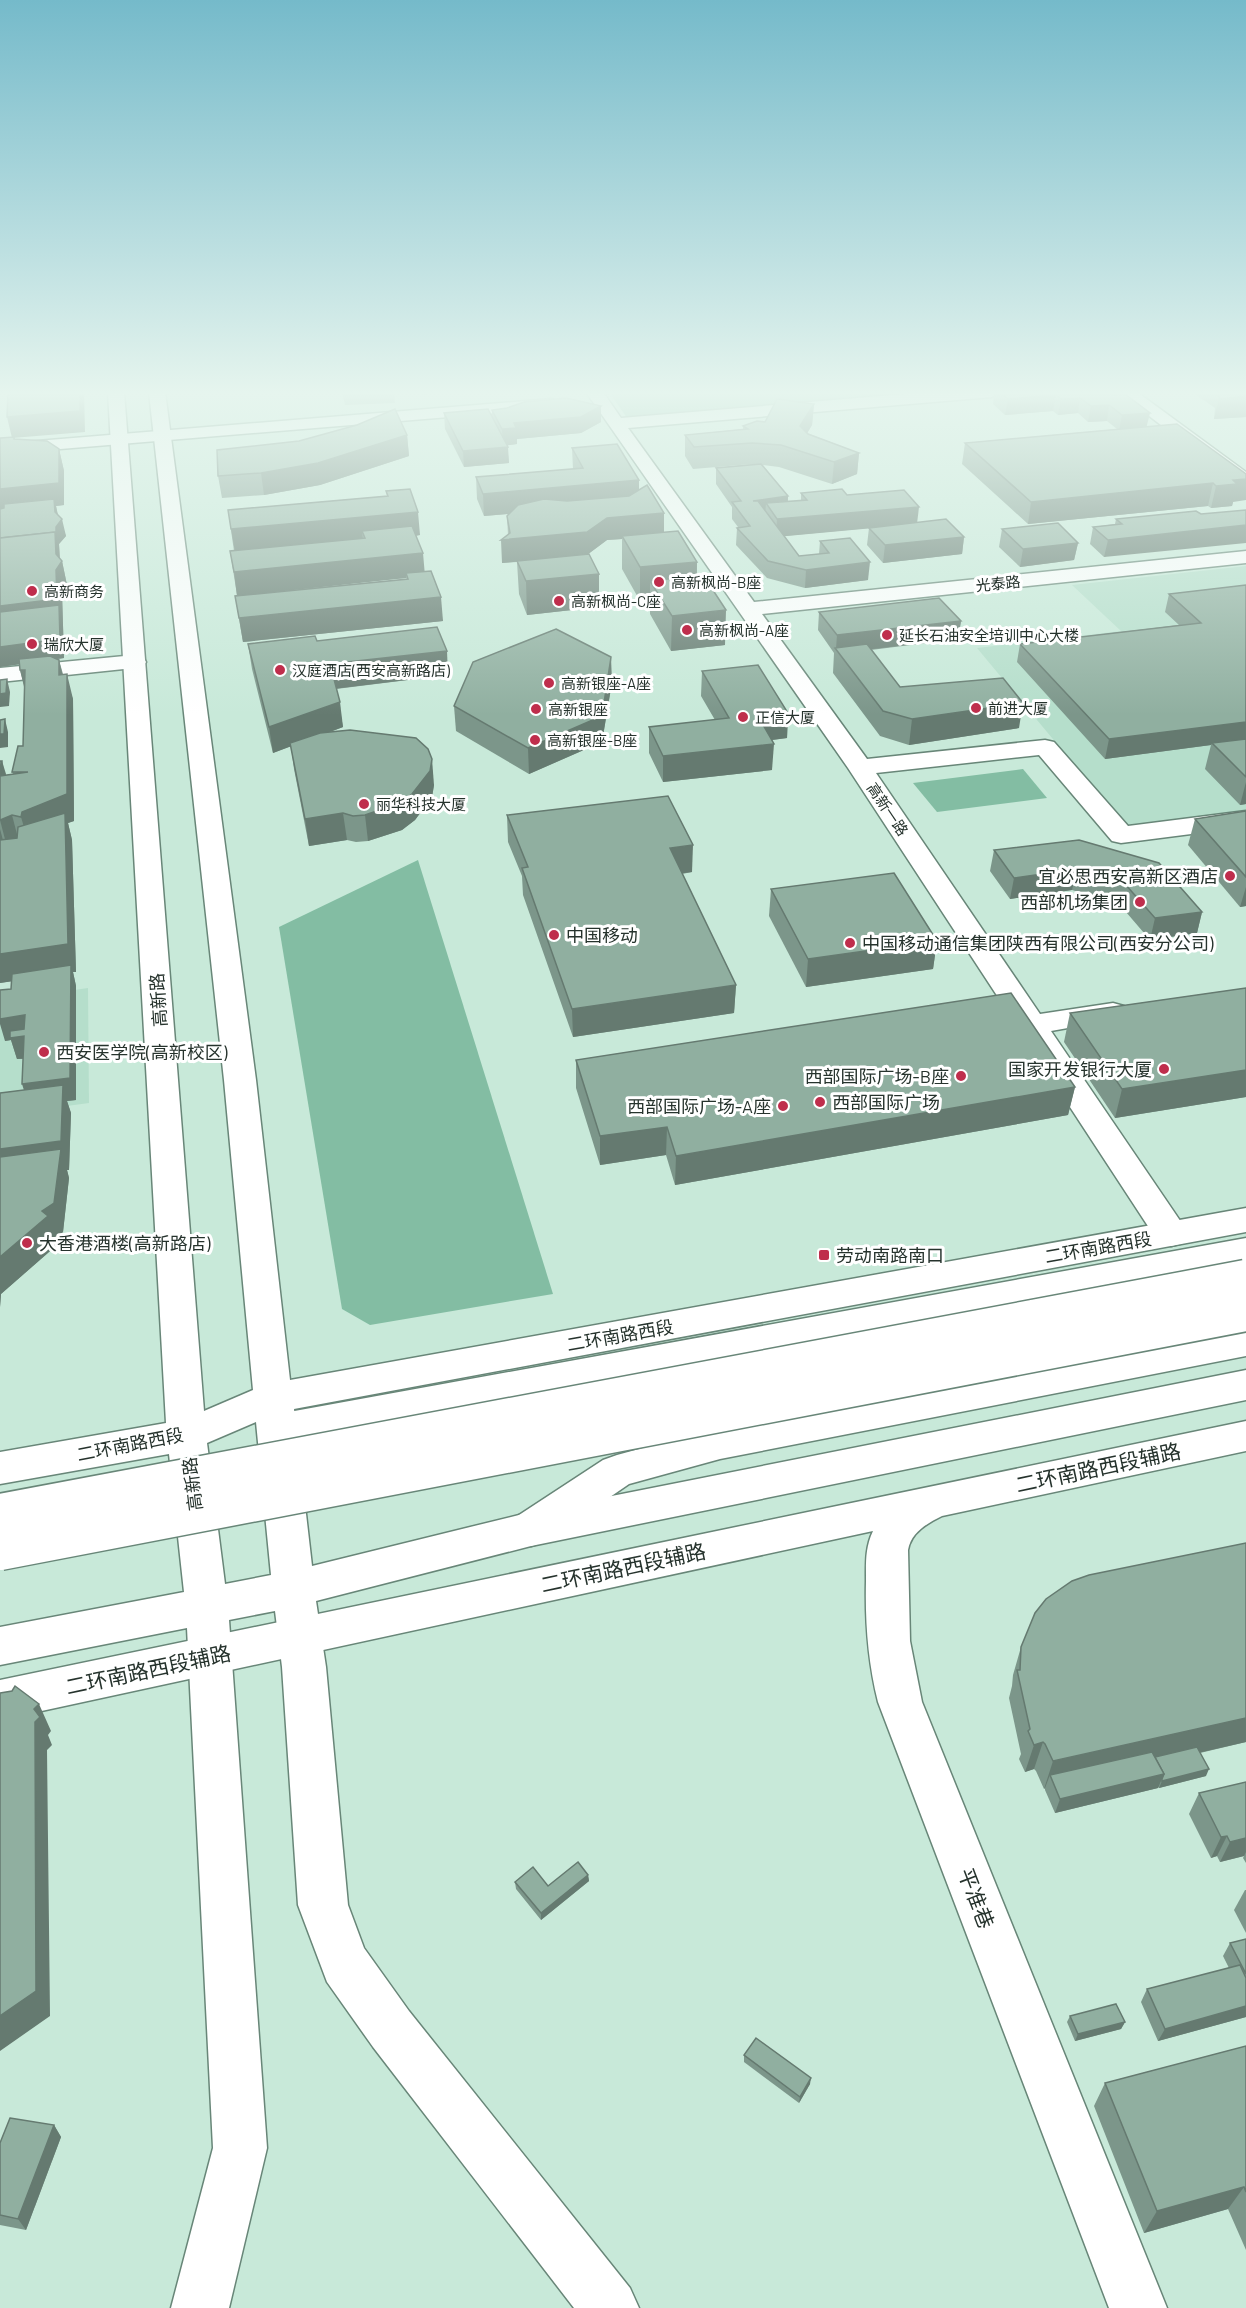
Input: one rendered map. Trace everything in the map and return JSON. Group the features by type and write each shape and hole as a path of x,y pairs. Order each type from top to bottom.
{"main road":[{"name":"高新路","path":"123,500 186,1435 211,1657 240,2148 200,2308"},
{"path":"170,500 240,1080 304,1667 323,1905 345,1964 391,2029 610,2308"},
{"name":"高新一路","path":"671,500 860,767 1171,1234"},
{"name":"光泰路","path":"750,609 1246,557"},
{"path":"0,675 135,662"},
{"path":"860,767 1045,747 1121,835 1246,819"},
{"path":"1032,1024 1145,1008"},
{"name":"二环南路西段","path":"0,1468 186,1435 276,1414 1246,1220"},
{"path":"276,1414 1246,1250"},
{"path":"0,1514 1246,1280"},
{"path":"0,1550 1246,1311"},
{"path":"531,1529 617,1471 720,1443 1234,1344"},
{"path":"0,1646 207,1606 297,1612 531,1529 1246,1385"},
{"name":"二环南路西段辅路","path":"0,1700 211,1657 297,1612 939,1500 1246,1436"},
{"name":"平准巷","path":"939,1500 916,1509 899,1524 888,1545 885,1621 891,1666 900,1702 1138,2308"}],"shaded area":[{"path":"1246,566 1246,812 1127,828 977,648 1121,631 1072,585"},
{"path":"1023,769 1047,798 937,812 913,783"},
{"path":"418,860 553,1294 370,1325 342,1309 279,927"},
{"name":"西安医学院(高新校区)","path":"88,988 89,1103 0,1115 0,1001"}],"building":[{"path":"54,500 55,512 62,519 56,527 56,538 55,532 0,538 0,509 4,508 4,504"},
{"path":"346,500 414,500 418,512 231,529 228,510"},
{"path":"541,500 656,500 664,513 607,518 587,532 501,540 510,533 507,516 518,505"},
{"path":"762,500 753,501 758,501 799,556 829,553 820,541 850,538 870,562 806,570 768,561 737,528 750,526 732,502"},
{"path":"807,500 913,500 919,507 777,519 766,503"},
{"path":"1028,500 1053,500 1031,502"},
{"path":"1246,510 1246,525 1108,540 1093,527 1122,524 1116,519 1196,511 1201,514"},
{"path":"946,519 964,537 885,545 869,528"},
{"path":"1058,523 1078,543 1023,549 1002,529"},
{"path":"412,526 423,553 234,572 230,551 365,538 362,531"},
{"path":"678,531 697,562 640,567 622,536"},
{"path":"55,532 56,554 62,561 56,570 57,599 0,606 0,538"},
{"path":"589,554 599,574 526,581 517,561"},
{"path":"431,571 441,597 239,618 235,596 408,579 406,573"},
{"path":"703,575 726,610 672,616 650,581"},
{"path":"1246,585 1246,722 1109,739 1020,644 1201,623 1169,594"},
{"path":"939,598 961,621 837,635 819,612"},
{"path":"59,605 60,639 0,647 0,612"},
{"path":"437,627 447,651 330,664 340,702 269,727 248,644 315,636 317,641"},
{"name":"高新银座","path":"556,629 611,657 602,716 528,748 454,706 473,662"},
{"path":"867,644 900,687 1003,678 1023,703 912,719 883,711 835,648"},
{"path":"50,656 59,660 59,675 67,674 67,794 22,812 21,817 12,815 0,820 0,776 28,772 12,772 18,746 23,746 25,670 20,670 19,659"},
{"path":"758,665 788,713 758,716 774,744 663,756 649,727 729,718 702,671"},
{"path":"7,679 6,693 0,694 0,680"},
{"path":"5,719 4,734 0,734 0,720"},
{"name":"丽华科技大厦","path":"350,730 416,738 428,749 432,759 430,771 412,794 400,803 365,815 353,816 343,813 305,819 290,743 320,733"},
{"path":"1246,739 1246,777 1212,743"},
{"path":"668,796 693,845 670,848 736,985 572,1009 522,868 528,867 507,815"},
{"path":"1246,811 1246,877 1195,819"},
{"path":"65,813 68,944 0,954 0,840 17,838 18,827"},
{"path":"1079,840 1159,863 1202,912 1155,918 1125,884 1077,869 1014,878 994,850"},
{"path":"894,873 937,941 808,959 771,889"},
{"path":"71,965 70,1078 22,1084 24,1036 10,1038 10,1031 24,1029 25,1015 0,1019 0,990 11,989 12,974"},
{"name":"国家开发银行大厦","path":"1246,988 1246,1070 1122,1089 1070,1013"},
{"name":"西部国际广场","path":"1011,993 1075,1087 676,1156 667,1127 600,1136 576,1060"},
{"path":"63,1085 61,1141 0,1149 0,1093"},
{"path":"61,1149 54,1203 42,1211 48,1216 0,1257 0,1157"},
{"path":"1246,1543 1246,1718 1053,1761 1043,1742 1034,1745 1028,1731 1030,1729 1017,1670 1020,1670 1021,1647 1035,1613 1046,1599 1072,1581 1089,1575"},
{"path":"15,1686 39,1704 34,1709 40,1717 35,1722 36,1991 0,2016 0,1693 12,1691"},
{"path":"1197,1747 1209,1769 1162,1781 1164,1774 1155,1757"},
{"path":"1152,1752 1164,1774 1060,1799 1050,1775"},
{"path":"1246,1782 1246,1838 1230,1842 1227,1836 1221,1837 1199,1793"},
{"path":"578,1862 588,1875 541,1913 515,1882 533,1867 548,1886"},
{"path":"1246,1939 1246,1974 1230,1943"},
{"path":"1240,1965 1246,1978 1246,2006 1165,2029 1147,1989"},
{"path":"1116,2004 1125,2022 1078,2034 1070,2016"},
{"path":"756,2038 811,2078 800,2097 744,2055"},
{"path":"1246,2046 1246,2192 1244,2187 1157,2211 1105,2083"},
{"path":"10,2118 54,2125 18,2219 0,2215 0,2143"}],"place":[{"name":"高新枫尚-B座","path":"659,582"},
{"name":"高新商务","path":"32,591"},
{"name":"高新枫尚-C座","path":"559,601"},
{"name":"高新枫尚-A座","path":"687,630"},
{"name":"延长石油安全培训中心大楼","path":"887,635"},
{"name":"瑞欣大厦","path":"32,644"},
{"name":"汉庭酒店(西安高新路店)","path":"280,670"},
{"name":"高新银座-A座","path":"549,683"},
{"name":"前进大厦","path":"976,708"},
{"name":"高新银座","path":"536,709"},
{"name":"正信大厦","path":"743,717"},
{"name":"高新银座-B座","path":"535,740"},
{"name":"丽华科技大厦","path":"364,804"},
{"name":"宜必思西安高新区酒店","path":"1230,876"},
{"name":"西部机场集团","path":"1140,902"},
{"name":"中国移动","path":"554,935"},
{"name":"中国移动通信集团陕西有限公司(西安分公司)","path":"850,943"},
{"name":"西安医学院(高新校区)","path":"44,1052"},
{"name":"国家开发银行大厦","path":"1164,1069"},
{"name":"西部国际广场-B座","path":"961,1076"},
{"name":"西部国际广场","path":"820,1102"},
{"name":"西部国际广场-A座","path":"783,1106"},
{"name":"大香港酒楼(高新路店)","path":"27,1243"},
{"name":"劳动南路南口","path":"824,1255"}]}
